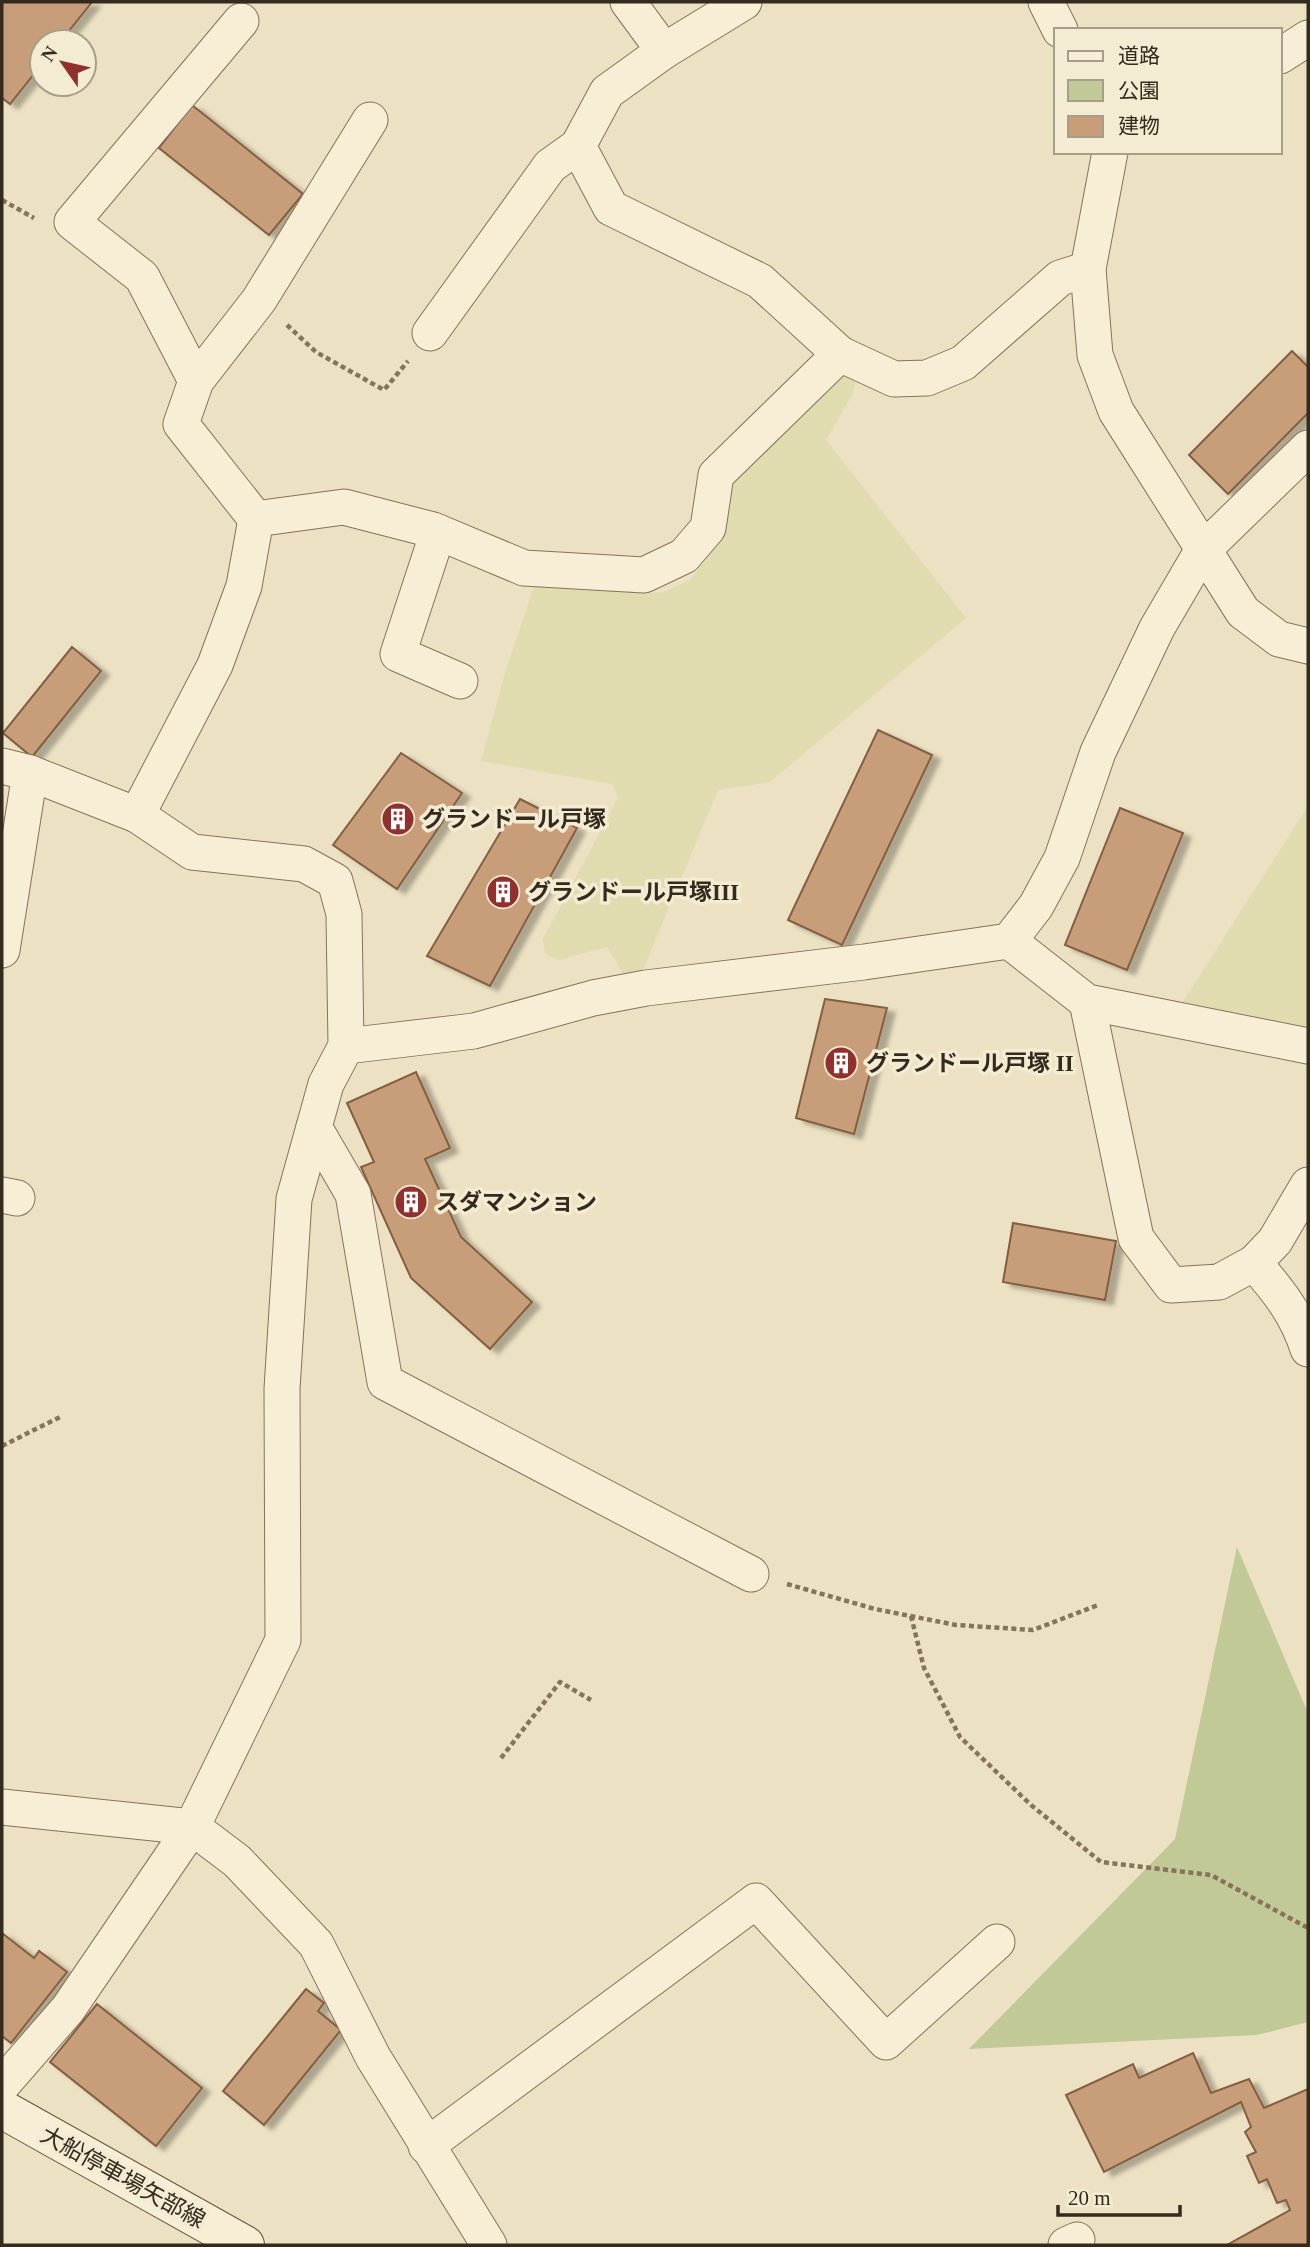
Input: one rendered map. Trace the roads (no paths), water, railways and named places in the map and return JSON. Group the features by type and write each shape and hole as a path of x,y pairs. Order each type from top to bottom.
{"main road":[{"name":"大船停車場矢部線","path":"2,2109 245,2245"}],"street":[{"path":"628,2 664,51"},
{"path":"430,333 550,166 578,146 607,92 664,51 744,2"},
{"path":"1046,2 1059,28"},
{"path":"197,381 142,277 72,222 241,21"},
{"path":"1282,55 1308,38"},
{"path":"137,814 215,665 244,586 256,519 181,424 197,381 259,300 370,120"},
{"path":"578,146 611,208 760,281 840,354 894,379 927,378 963,363 1060,278 1088,269"},
{"path":"1112,154 1088,269 1096,355 1116,411 1243,612 1279,639 1308,646"},
{"path":"256,519 344,507 438,532 524,568 644,575 684,556 708,528 716,475 840,354"},
{"path":"346,1046 474,1031 593,998 646,988 864,962 1009,941 1036,906 1062,858 1098,752 1157,628 1202,551 1308,448"},
{"path":"438,532 398,654 460,681"},
{"path":"2,950 16,770 137,814 192,852 304,864 335,881 344,914 346,1046 326,1084 294,1199 283,1375 283,1640 192,1828 68,2009 2,2085"},
{"path":"1009,941 1087,1002 1308,1046"},
{"path":"1087,1002 1136,1238 1171,1285 1219,1282 1254,1263 1275,1241 1308,1185"},
{"path":"314,1127 353,1194 385,1382 751,1573"},
{"path":"1254,1263 1281,1293 1301,1328 1308,1349"},
{"path":"2,1807 192,1828 237,1861 316,1944 373,2057 489,2245"},
{"path":"426,2146 755,1901 886,2042 996,1942"}],"place":[{"name":"グランドール戸塚","path":"398,819"},
{"name":"グランドール戸塚III","path":"503,892"},
{"name":"グランドール戸塚 II","path":"841,1063"},
{"name":"スダマンション","path":"411,1202"}]}
